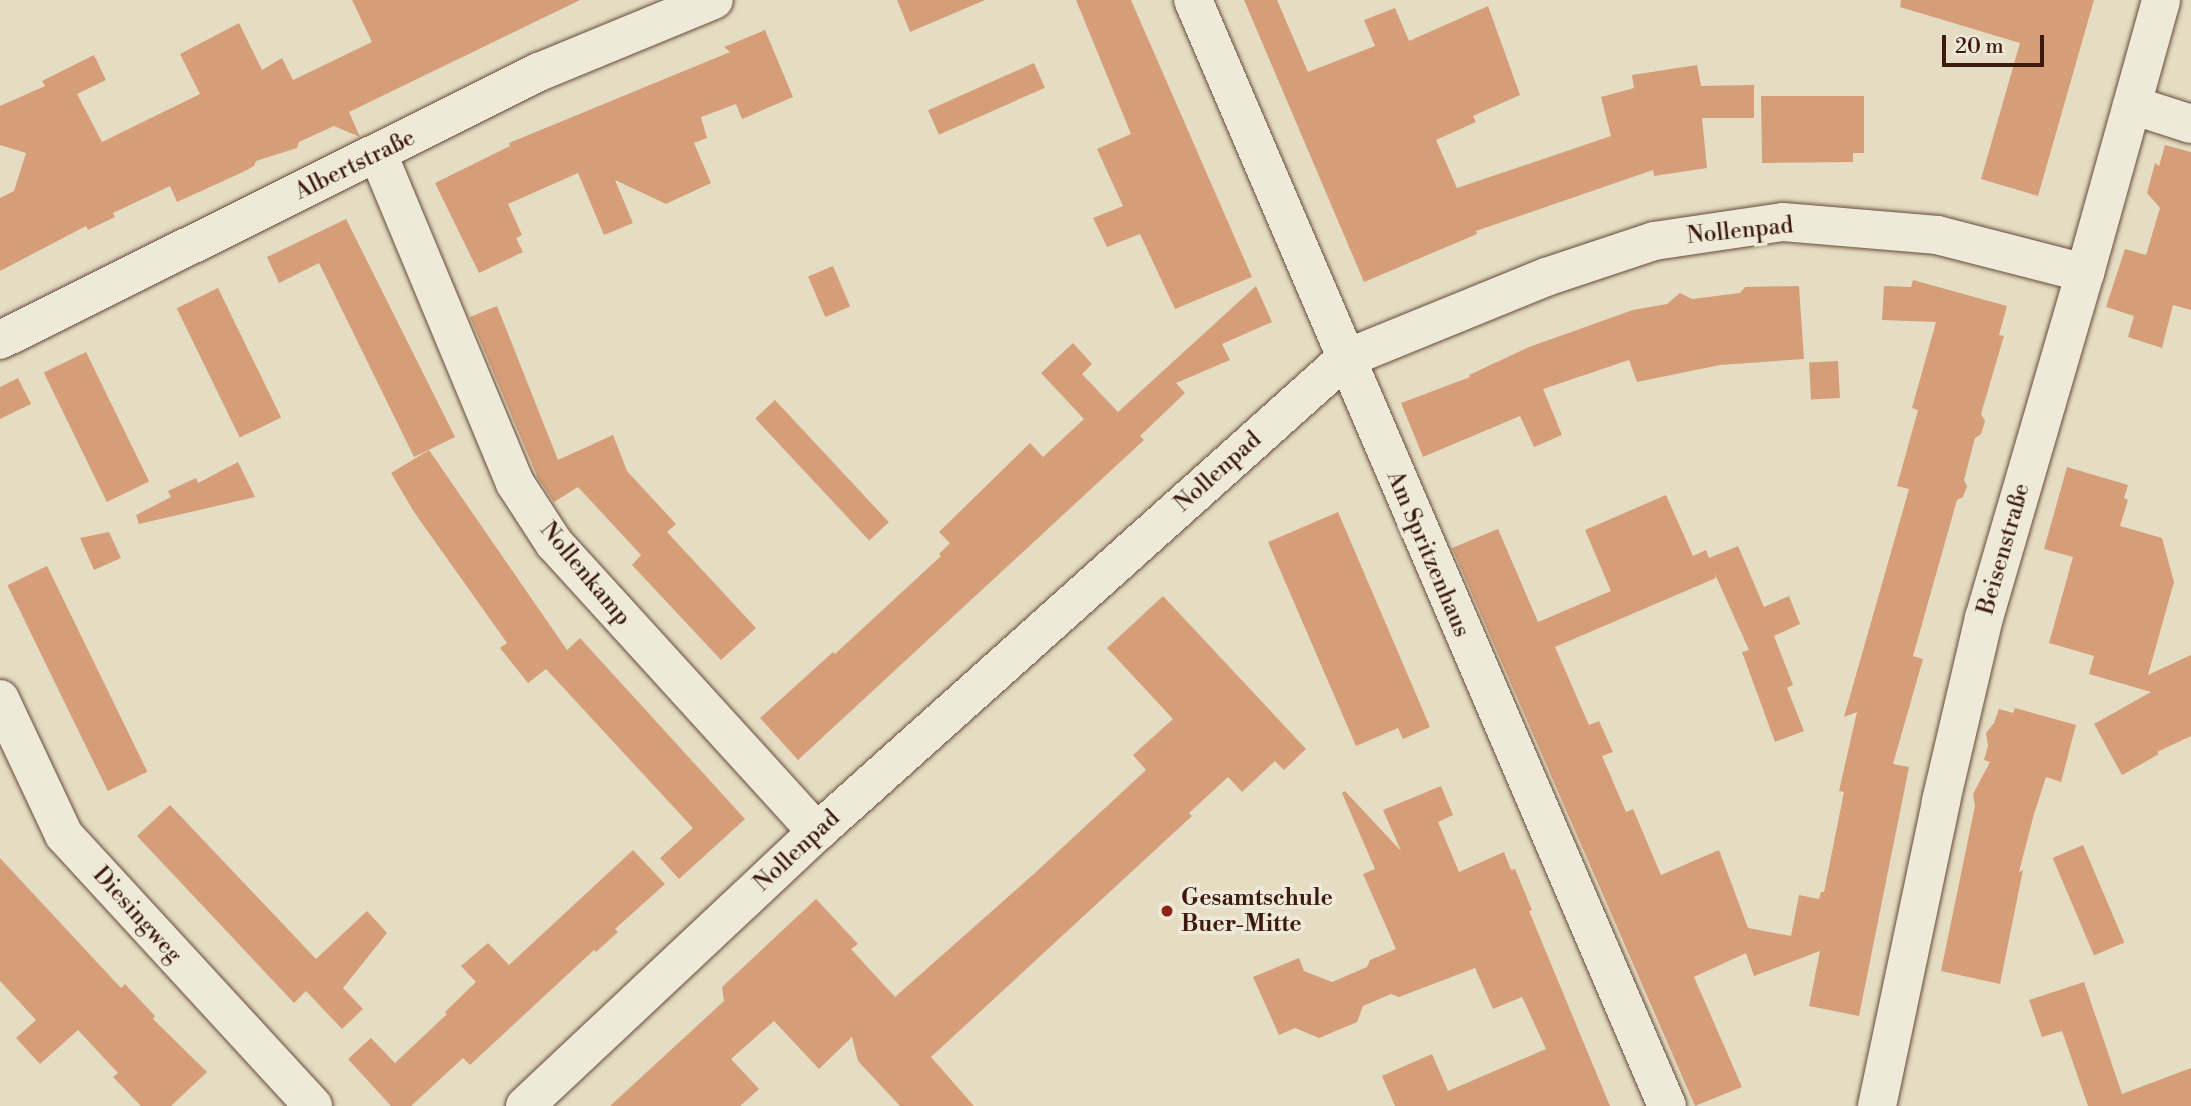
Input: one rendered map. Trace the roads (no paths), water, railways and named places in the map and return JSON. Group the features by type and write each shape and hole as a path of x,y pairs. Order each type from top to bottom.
{"street":[{"name":"Albertstraße","path":"0,340 539,72 714,0"},
{"name":"Am Spritzenhaus","path":"1194,0 1345,359 1667,1106"},
{"name":"Beisenstraße","path":"1877,1106 1941,801 1984,618 2085,273 2161,0"},
{"path":"2132,105 2191,124"},
{"name":"Nollenkamp","path":"378,153 515,483 554,543 817,832"},
{"name":"Nollenpad","path":"525,1106 817,832 1345,359 1546,277 1654,241 1783,222 1937,235 2085,273"},
{"name":"Diesingweg","path":"0,699 64,835 313,1106"}],"place":[{"name":"Gesamtschule Buer-Mitte","path":"1167,911"}]}
